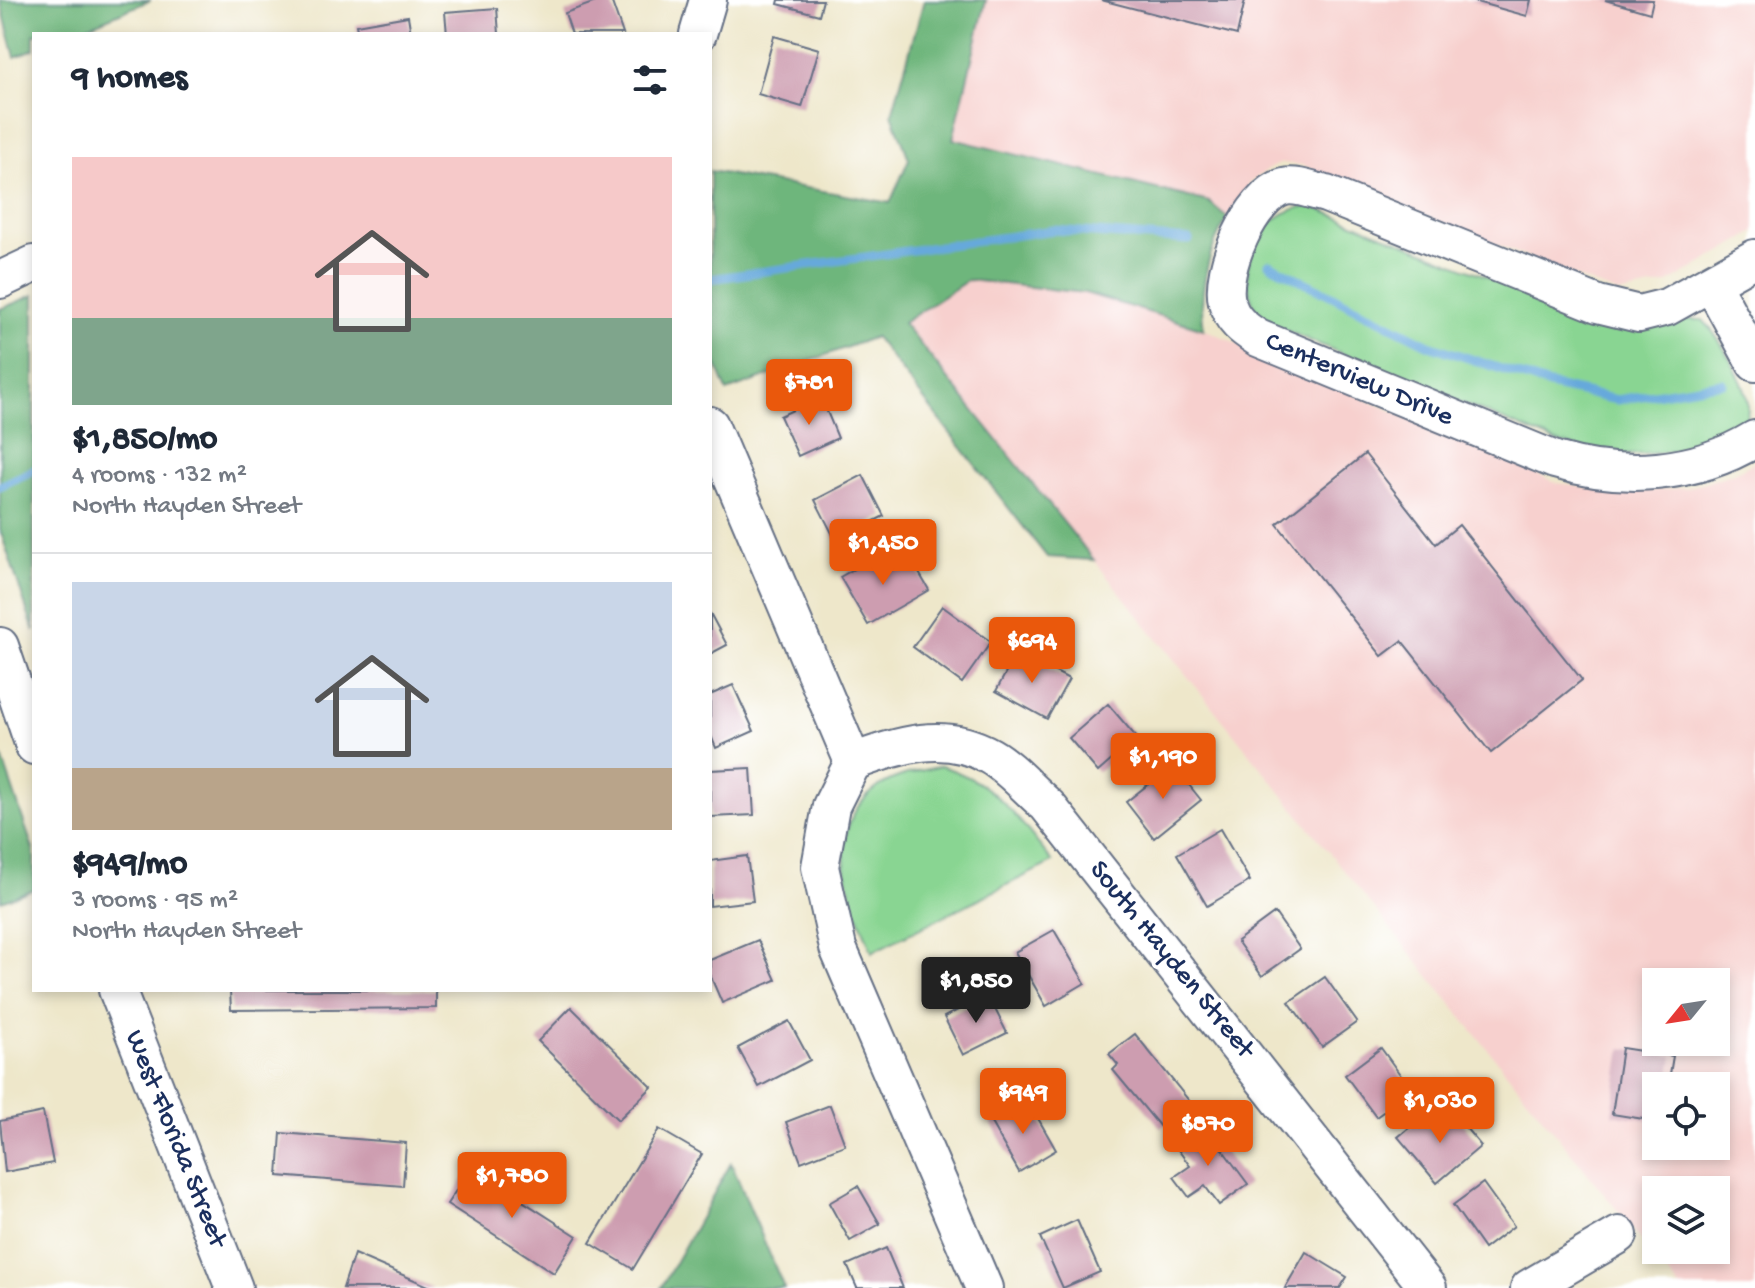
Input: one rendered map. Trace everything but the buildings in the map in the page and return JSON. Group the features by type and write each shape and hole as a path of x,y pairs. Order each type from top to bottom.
{"street":[{"path":"699,32 708,0"},
{"name":"Centerview Drive","path":"1755,258 1667,307 1639,314 1598,304 1326,194 1285,187 1271,193 1246,219 1226,284 1226,302 1234,319 1258,338 1555,460 1584,468 1623,473 1669,471 1730,455 1755,439"},
{"path":"0,280 32,265"},
{"path":"1712,284 1755,363"},
{"path":"712,430 853,762 831,806 820,867 838,948 984,1288"},
{"path":"0,646 32,740"},
{"name":"South Hayden Street","path":"853,762 901,744 942,740 990,756 1047,805 1428,1288"},
{"name":"West Florida Street","path":"118,992 234,1288"},
{"path":"1529,1288 1619,1235"}],"shaded area":[{"path":"986,0 1755,0 1755,232 1667,284 1618,294 1302,165 1282,163 1268,169 1251,182 1228,218 1208,202 953,139"},
{"path":"968,280 1085,293 1204,329 1558,483 1616,493 1687,488 1735,473 1755,462 1755,1288 1680,1288 1661,1264 1730,1264 1730,1176 1642,1176 1642,1241 903,323"}],"green space":[{"path":"0,0 151,0 75,32 32,32 32,50 15,57"},
{"path":"924,0 986,0 953,139 1209,202 1228,218 1215,243 1206,272 1202,301 1204,329 1085,293 968,280 903,323 1094,560 1047,557 875,337 727,391 712,353 712,171 890,203 909,159 892,114"},
{"path":"1311,206 1608,325 1634,329 1675,319 1703,320 1720,343 1744,387 1748,409 1743,424 1718,440 1680,450 1621,455 1595,452 1559,443 1263,321 1248,285 1248,266 1253,248 1262,232 1275,219 1291,210"},
{"path":"32,296 32,625 0,530 0,309"},
{"path":"0,751 32,846 32,890 1,901"},
{"path":"941,766 977,782 1005,804 1053,862 872,952 856,910 845,866 849,824 859,805 877,788 908,774"},
{"path":"731,1163 784,1288 661,1288"}],"waterway":[{"path":"712,279 1054,230 1189,240"},
{"path":"1269,264 1429,345 1549,385 1617,400 1723,383"},
{"path":"0,486 32,471"}]}
